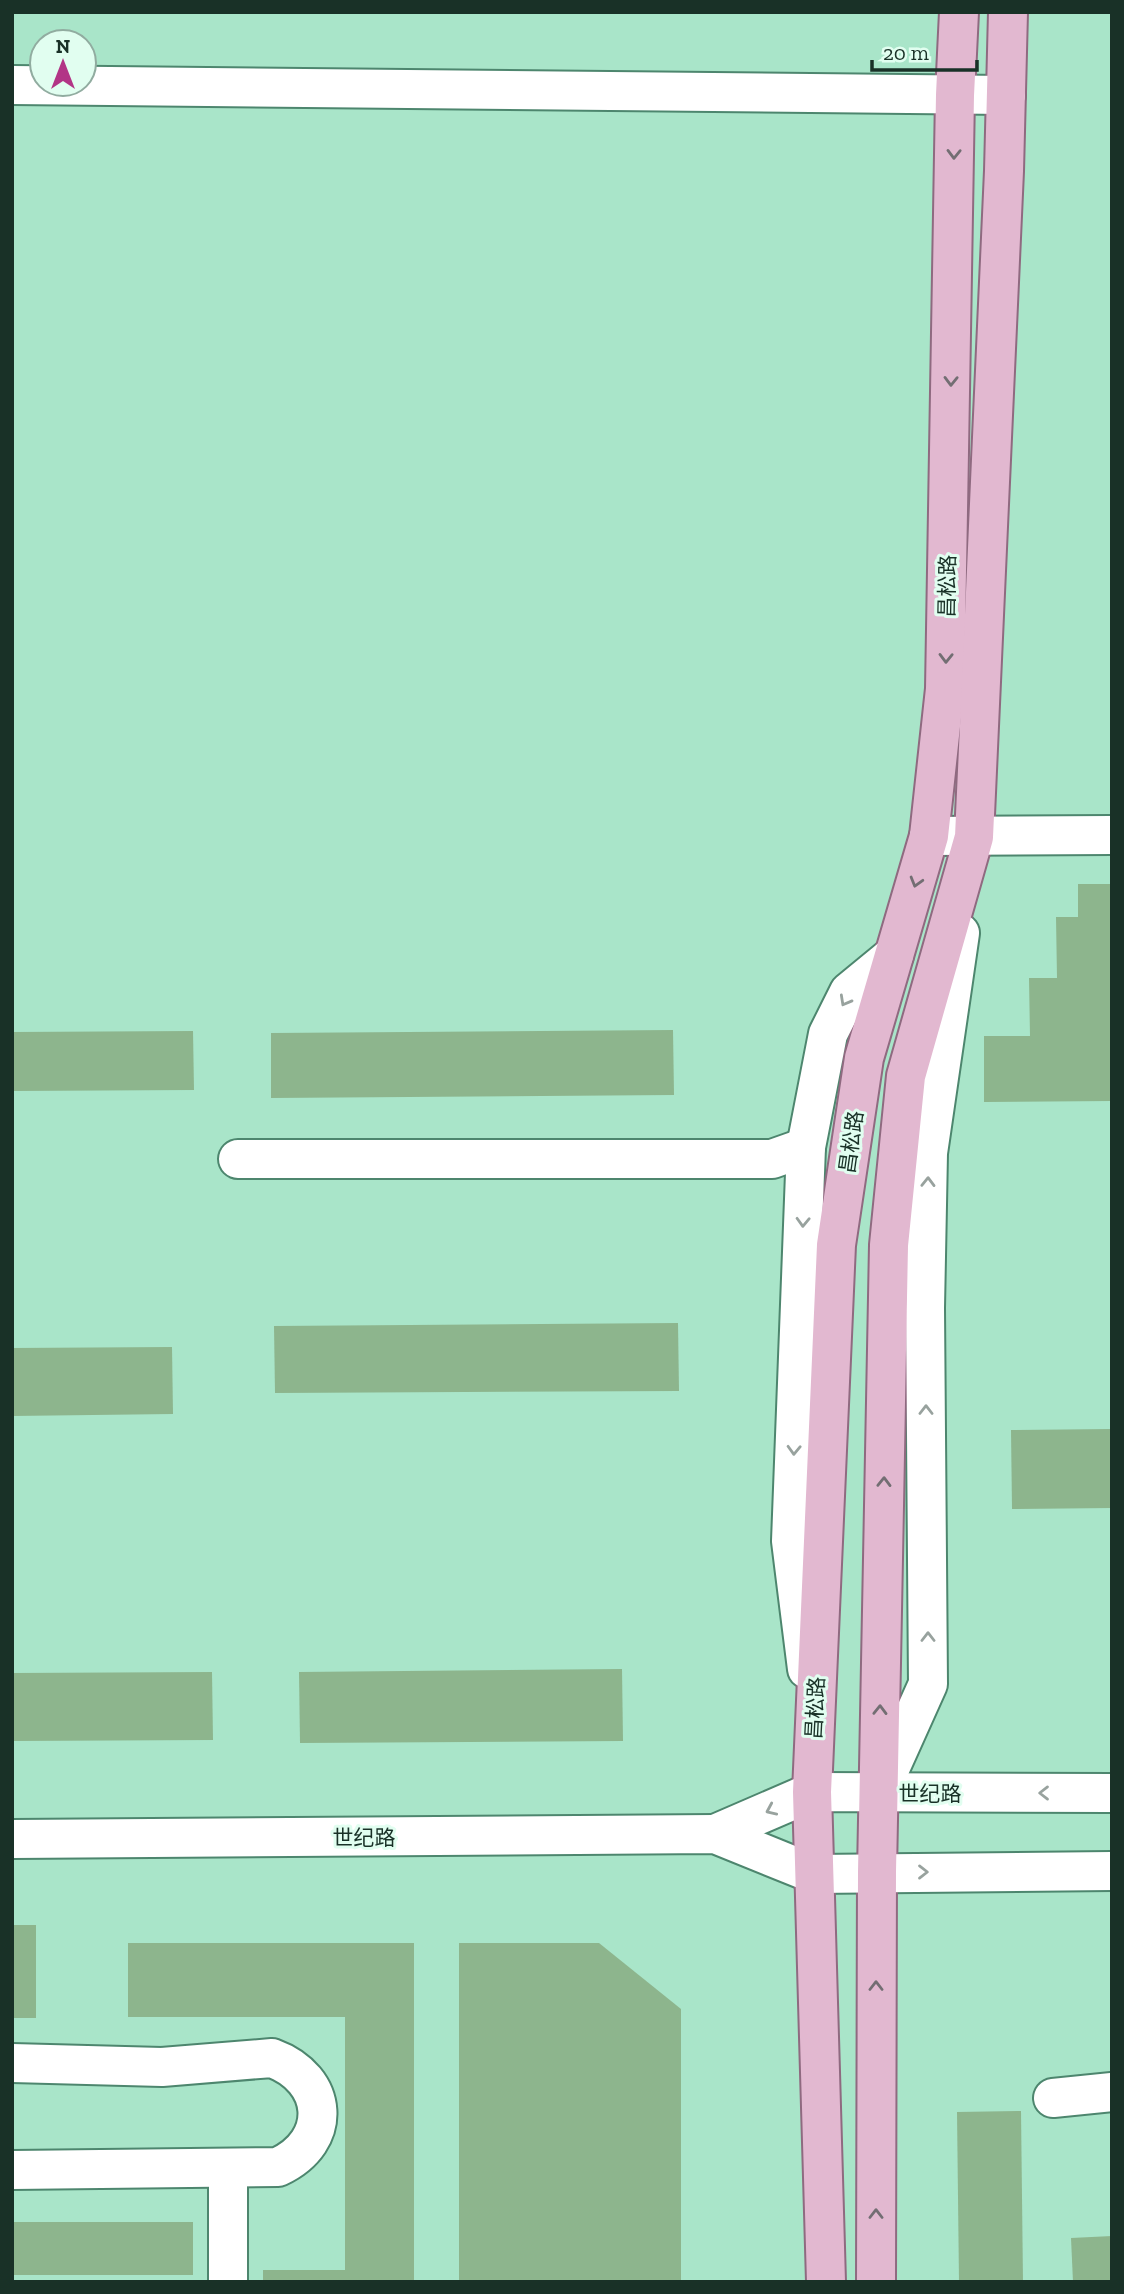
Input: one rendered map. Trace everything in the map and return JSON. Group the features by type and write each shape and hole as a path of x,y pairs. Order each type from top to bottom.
{"main road":[{"name":"昌松路","path":"826,2282 812,1792 836,1245 864,1058 929,836 945,689 959,12"},
{"name":"昌松路","path":"876,2282 877,1872 890,1232 906,1076 974,837 1004,185 1008,12"}],"street":[{"path":"12,85 1006,95"},
{"path":"929,836 1112,835"},
{"path":"814,1723 791,1541 806,1147 828,1034 849,992 894,955"},
{"path":"238,1159 772,1159 806,1147"},
{"name":"世纪路","path":"715,1834 812,1792 1112,1793"},
{"name":"世纪路","path":"12,1839 715,1834 814,1874 1112,1871"},
{"path":"12,2063 162,2067 272,2058 287,2063 300,2072 309,2084 318,2113 309,2142 291,2161 278,2167 12,2170"},
{"path":"1053,2098 1112,2092"},
{"path":"228,2168 228,2282"}],"building":[{"path":"1078,884 1112,884 1112,1101 984,1102 984,1036 1030,1036 1029,978 1057,978 1056,917 1078,917"},
{"path":"673,1030 674,1095 271,1098 271,1033"},
{"path":"193,1031 194,1090 12,1091 12,1032"},
{"path":"678,1323 679,1391 275,1393 274,1326"},
{"path":"172,1347 173,1414 12,1416 12,1348"},
{"path":"1112,1429 1112,1508 1012,1509 1011,1430"},
{"path":"622,1669 623,1741 300,1743 299,1672"},
{"path":"212,1672 213,1740 12,1741 12,1673"},
{"path":"12,1925 36,1925 36,2018 12,2018"},
{"path":"128,1943 414,1943 414,2282 263,2282 263,2270 345,2270 345,2017 128,2017"},
{"path":"459,1943 599,1943 681,2009 681,2282 459,2282"},
{"path":"1021,2111 1023,2282 959,2282 957,2112"},
{"path":"12,2222 193,2222 193,2275 12,2275"},
{"path":"1112,2236 1112,2282 1073,2282 1071,2238"}]}
